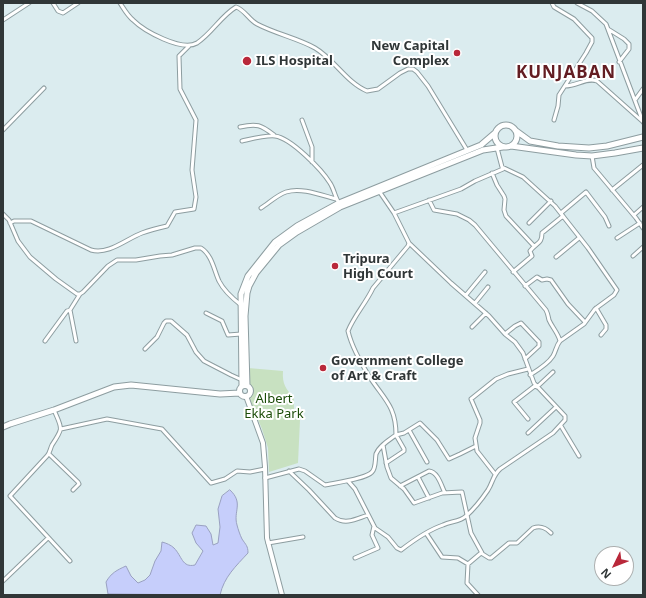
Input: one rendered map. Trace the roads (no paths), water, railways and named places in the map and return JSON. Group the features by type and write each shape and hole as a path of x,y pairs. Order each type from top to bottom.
{"main road":[{"path":"3,427 54,410 114,387 121,386 131,385 220,394 240,393 242,396 246,396 250,392 250,389 244,384 241,334 241,294 248,276 275,242 297,226 338,201 481,145 495,133 499,127 506,125 513,127 530,141 558,146 589,148 607,146 643,137"},
{"path":"511,146 517,137 515,130"},
{"path":"495,133 497,143 500,147"},
{"path":"240,393 240,388 244,384 246,301 249,286 256,273 279,245 292,235 340,207 483,150 511,146 592,156 643,149"}],"street":[{"path":"3,20 29,3"},
{"path":"52,3 58,12 63,13 78,3"},
{"path":"120,3 129,17 145,30 169,42 189,46 205,37 230,11 236,7 239,8"},
{"path":"238,3 239,8 258,25 314,48 333,62 357,85 367,91 378,89 400,73 408,69 413,69 428,86 467,150"},
{"path":"552,3 554,7 574,19 592,38 592,42 586,53 559,95 554,120"},
{"path":"577,3 592,11 603,21 608,29 619,62 643,122"},
{"path":"608,29 629,44 629,49 619,62"},
{"path":"10,223 14,221 31,221 91,250 100,251 115,246 142,233 167,226 175,212 194,209 196,197 192,170 196,120 180,89 178,64 179,56 189,46"},
{"path":"565,86 574,86 590,80 597,81 643,122"},
{"path":"3,130 44,88"},
{"path":"635,100 643,89"},
{"path":"302,120 312,147 312,162"},
{"path":"240,126 257,124 274,136 293,144 326,176 338,201"},
{"path":"242,141 274,136"},
{"path":"500,147 503,169"},
{"path":"592,156 594,168 634,215 643,228"},
{"path":"612,190 643,165"},
{"path":"394,213 461,190 475,181 503,169 524,177 551,201 562,214 591,252 617,290 614,295 596,308 585,322 560,341 553,356 548,362 530,375"},
{"path":"492,173 496,185 504,196 504,210 506,216 534,246"},
{"path":"262,208 281,194 292,191 309,192 338,201"},
{"path":"348,481 355,489 374,526 388,537 399,550 401,550 442,525 461,520 467,516 488,490 495,474 500,469 553,433 561,426 566,417 536,386 530,375 525,359 515,342 505,334 486,313 451,283 409,243 394,213 379,191"},
{"path":"514,272 532,256 530,251 542,240 542,233 586,192 610,226"},
{"path":"429,200 434,210 457,214 475,225 546,310 549,320 560,341"},
{"path":"529,223 551,201"},
{"path":"634,215 643,207"},
{"path":"3,214 10,223 18,242 30,257 74,292 80,294"},
{"path":"617,238 640,223"},
{"path":"556,257 579,238"},
{"path":"386,463 404,451 404,449 396,435 395,422 390,404 371,379 354,349 348,331 352,321 370,295 373,288 409,243"},
{"path":"633,256 643,247"},
{"path":"44,341 67,311 70,310 80,294 108,266 117,260 136,260 172,255 195,248 201,248 208,254 226,292 241,305"},
{"path":"466,295 485,272"},
{"path":"525,286 537,276 542,280 551,280 571,308 585,322"},
{"path":"475,303 488,287"},
{"path":"596,308 606,325 606,330 601,335"},
{"path":"70,310 76,342"},
{"path":"206,313 222,321 228,335 241,334"},
{"path":"472,327 486,313"},
{"path":"145,349 157,337 164,322 170,322 187,335 196,352 204,360 244,384"},
{"path":"505,334 521,323 539,342 539,346 525,359"},
{"path":"495,474 479,454 476,446 476,435 480,420 471,399 496,379 528,369"},
{"path":"528,419 514,402 554,372"},
{"path":"246,396 263,443 268,543 282,595"},
{"path":"528,433 556,407"},
{"path":"54,410 61,429 60,434 50,448 49,454 10,496 70,561"},
{"path":"61,429 107,419 162,429 211,483 225,479 237,471 250,472 265,469"},
{"path":"265,478 299,469 325,484 348,481 369,475 373,472 376,455 383,445 396,435 419,424 422,424 436,440 449,459 476,446"},
{"path":"561,426 579,456"},
{"path":"409,430 427,462"},
{"path":"383,445 386,463 391,478 404,489 414,503 445,493 462,492 471,533 482,553 487,557 491,558 509,543 517,543 533,528 546,528 551,533"},
{"path":"49,454 78,482 79,484 73,490"},
{"path":"289,471 338,520 347,522 368,515"},
{"path":"400,486 429,471 433,472 445,493"},
{"path":"418,476 429,498"},
{"path":"355,558 378,548 372,535 374,526"},
{"path":"426,534 442,557 458,558 468,564"},
{"path":"268,543 303,537"},
{"path":"3,581 48,538"},
{"path":"478,595 467,583 468,564 482,553"}],"water":[{"path":"230,490 236,499 237,525 241,537 247,547 248,553 227,577 220,595 108,594 106,582 114,572 126,566 131,576 138,583 145,580 150,575 155,561 161,551 162,542 174,548 187,565 195,565 203,551 196,543 192,533 196,525 206,526 211,534 213,545 218,543 220,527 218,509 222,496"}],"place":[{"name":"New Capital Complex","path":"457,53"},
{"name":"ILS Hospital","path":"247,61"},
{"name":"Tripura High Court","path":"335,266"},
{"name":"Government College of Art & Craft","path":"323,368"}],"district":[{"name":"KUNJABAN","path":"566,73"}],"park label":[{"name":"Albert Ekka Park","path":"274,406"}]}
